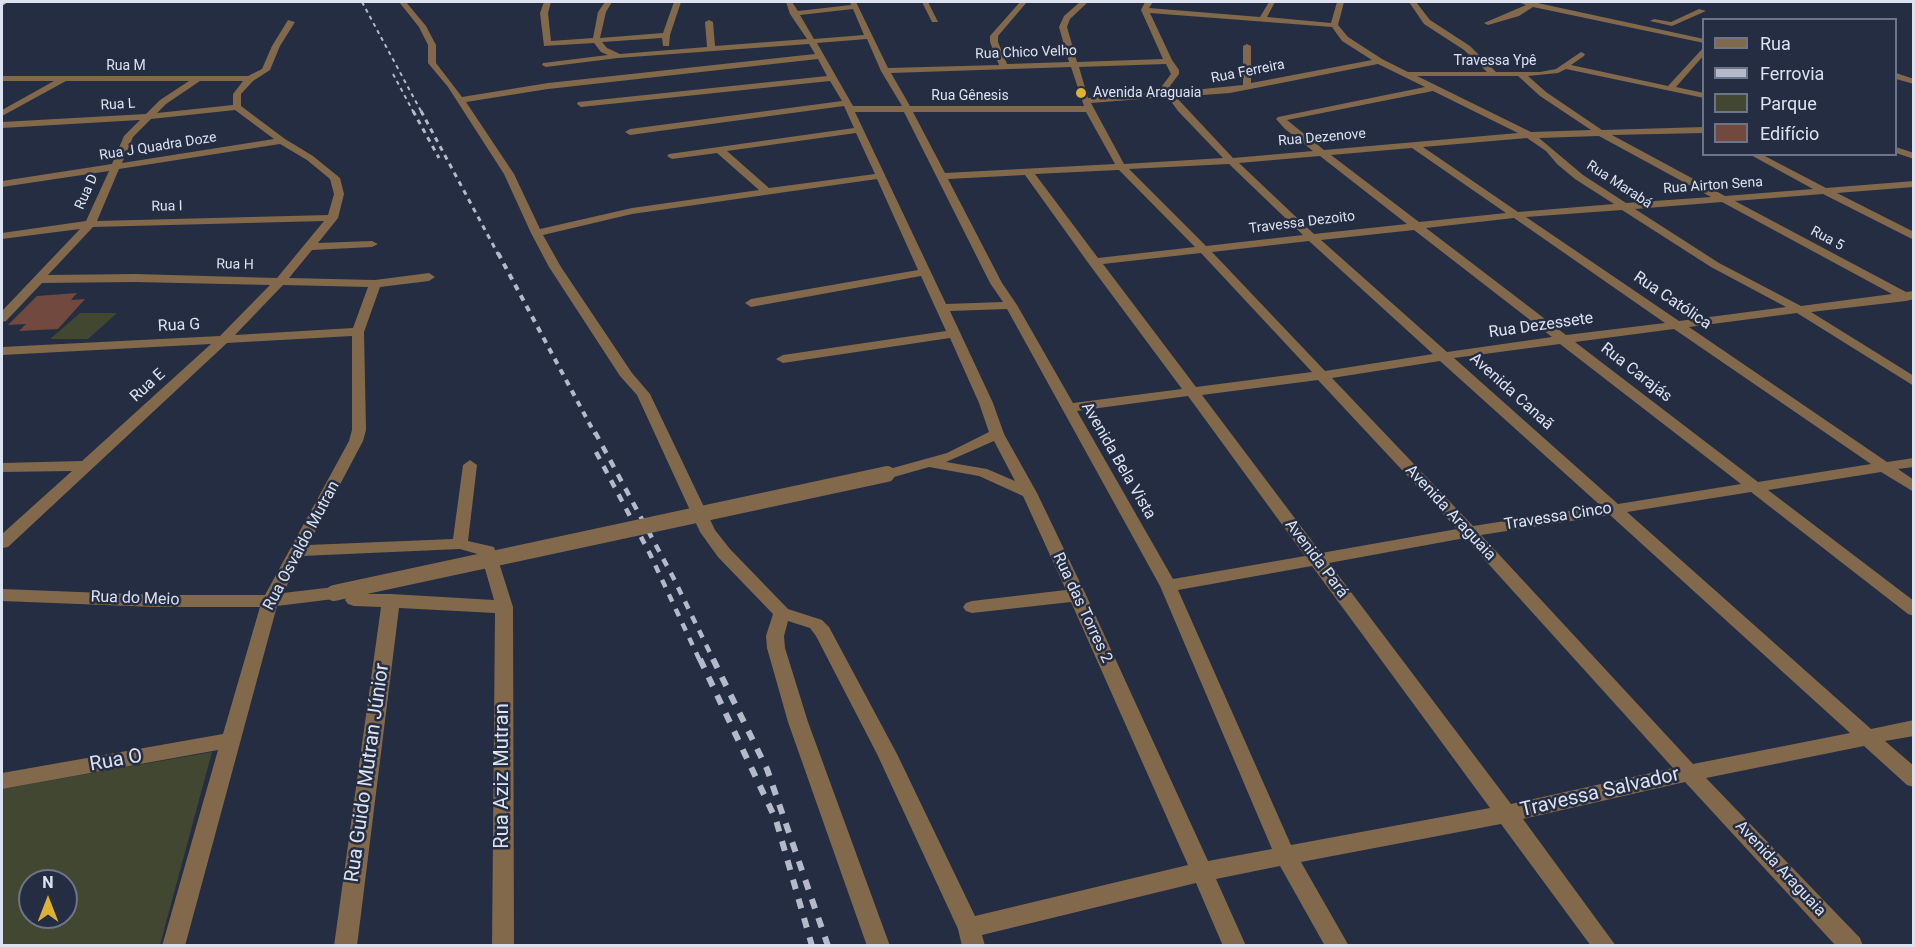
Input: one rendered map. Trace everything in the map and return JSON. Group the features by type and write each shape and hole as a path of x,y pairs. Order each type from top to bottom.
{"street":[{"path":"403,2 422,26 432,45 432,63 488,140 509,174 536,233 555,267 627,376 643,394 708,532 724,554 782,613 816,624 823,632 887,754 972,937"},
{"path":"547,2 544,13 546,43 666,35"},
{"path":"596,40 602,12 608,2"},
{"path":"666,52 666,35 678,2"},
{"name":"Rua das Torres 2","path":"789,2 849,106 879,176 986,403 997,434 1029,493 1077,595 1235,945"},
{"path":"925,2 935,20"},
{"path":"1005,68 993,42 994,36 1023,2"},
{"name":"Avenida Araguaia","path":"1084,2 1067,18 1063,27 1073,65 1088,105 1122,168 1204,250 1469,532 1689,772 1852,945"},
{"path":"1262,19 1272,2"},
{"path":"1170,94 1167,86 1175,74 1168,62 1147,6 1334,25 1341,2"},
{"path":"1413,2 1427,22 1467,48 1494,74"},
{"path":"1521,2 1702,41"},
{"path":"794,14 854,4"},
{"name":"Avenida Bela Vista","path":"854,4 885,70 907,108 996,283 1011,305 1168,586 1285,855 1338,945"},
{"path":"1488,23 1516,14 1533,4"},
{"path":"1195,24 1206,11"},
{"path":"1629,16 1672,24 1702,11"},
{"path":"1602,19 1618,13"},
{"path":"291,22 276,46 266,70 250,79 237,94 237,107 335,178 339,194 333,218"},
{"path":"709,22 711,49"},
{"name":"Rua Marabá","path":"1334,25 1345,39 1379,61 1529,135 1549,149 1573,173 1715,265 1800,310 1914,382"},
{"path":"546,65 666,52 869,37"},
{"path":"596,40 604,50 623,56"},
{"path":"1247,46 1247,87"},
{"path":"1670,89 1702,51"},
{"name":"Travessa Ypê","path":"1403,74 1521,75 1549,73 1567,67 1581,54"},
{"path":"459,100 661,72 820,56"},
{"name":"Rua Ferreira","path":"1088,105 1247,87 1379,61"},
{"name":"Rua Chico Velho","path":"885,70 1168,62"},
{"path":"1567,67 1702,96"},
{"name":"Rua 5","path":"1521,75 1543,94 1599,132 1910,298"},
{"path":"1897,76 1914,82"},
{"name":"Rua M","path":"2,78 250,79"},
{"path":"581,104 833,78"},
{"path":"2,113 63,79"},
{"name":"Rua D","path":"2,318 90,224 129,136 164,102 198,80"},
{"name":"Rua Carajás","path":"1434,88 1281,119 1288,128 1756,486 1914,610"},
{"name":"Avenida Canaã","path":"1170,94 1181,110 1231,161 1311,237 1914,779"},
{"name":"Rua Gênesis","path":"630,132 849,106 907,108 1088,105"},
{"name":"Rua L","path":"2,125 147,117 237,107"},
{"path":"672,156 858,130"},
{"name":"Rua Dezenove","path":"942,176 1231,161 1529,135 1702,130"},
{"name":"Rua J Quadra Doze","path":"2,184 282,141"},
{"name":"Rua Católica","path":"1412,144 1914,487"},
{"path":"718,149 767,192"},
{"path":"1757,156 1914,237"},
{"name":"Avenida Pará","path":"1028,172 1605,945"},
{"path":"536,233 633,211 879,176"},
{"name":"Rua Airton Sena","path":"1515,215 1914,184"},
{"name":"Travessa Dezoito","path":"1093,262 1515,215"},
{"name":"Rua I","path":"2,236 90,224 333,218"},
{"name":"Rua E","path":"2,543 83,466 223,340 281,281 333,218"},
{"path":"309,247 372,244"},
{"path":"751,303 925,272"},
{"name":"Rua H","path":"40,279 135,278 375,284 429,277"},
{"name":"Rua Osvaldo Mutran","path":"173,945 270,601 299,551 356,441 359,430 358,332 375,284"},
{"name":"Rua Dezessete","path":"1067,408 1392,366 1444,356 1678,324 1910,298"},
{"path":"942,308 1011,305"},
{"name":"Rua G","path":"2,351 358,332"},
{"path":"783,359 952,334"},
{"name":"Rua do Meio","path":"2,595 154,601 270,601 334,593 887,474 952,456 997,434"},
{"name":"Travessa Cinco","path":"1168,586 1613,508 1914,462"},
{"path":"926,464 954,466 982,472 1029,493"},
{"path":"299,551 460,544 470,465"},
{"path":"2,467 83,466"},
{"name":"Rua Aziz Mutran","path":"460,544 488,551 504,607 503,945"},
{"path":"972,608 1077,595"},
{"path":"354,600 504,607"},
{"name":"Rua Guido Mutran Júnior","path":"345,945 391,600"},
{"path":"782,613 775,636 776,648 798,722 879,945"},
{"name":"Travessa Salvador","path":"972,937 1201,872 1505,814 1689,772 1914,728"},
{"name":"Rua O","path":"2,781 231,740"}],"green space":[{"path":"80,313 117,313 88,339 50,339"},
{"path":"212,752 160,945 2,945 2,789"}],"building":[{"path":"77,293 71,300 85,299 58,329 19,331 26,324 8,325 37,296"}],"railway":[{"path":"362,2 422,113"},
{"path":"393,74 414,113"},
{"path":"413,111 439,158"},
{"path":"421,111 498,254"},
{"path":"498,253 595,434"},
{"path":"595,432 673,577 714,661"},
{"path":"596,452 650,554 700,661"},
{"path":"700,659 776,820 812,946"},
{"path":"713,659 767,769 828,946"}],"place":[{"name":"Avenida Araguaia","path":"1081,93"}]}
